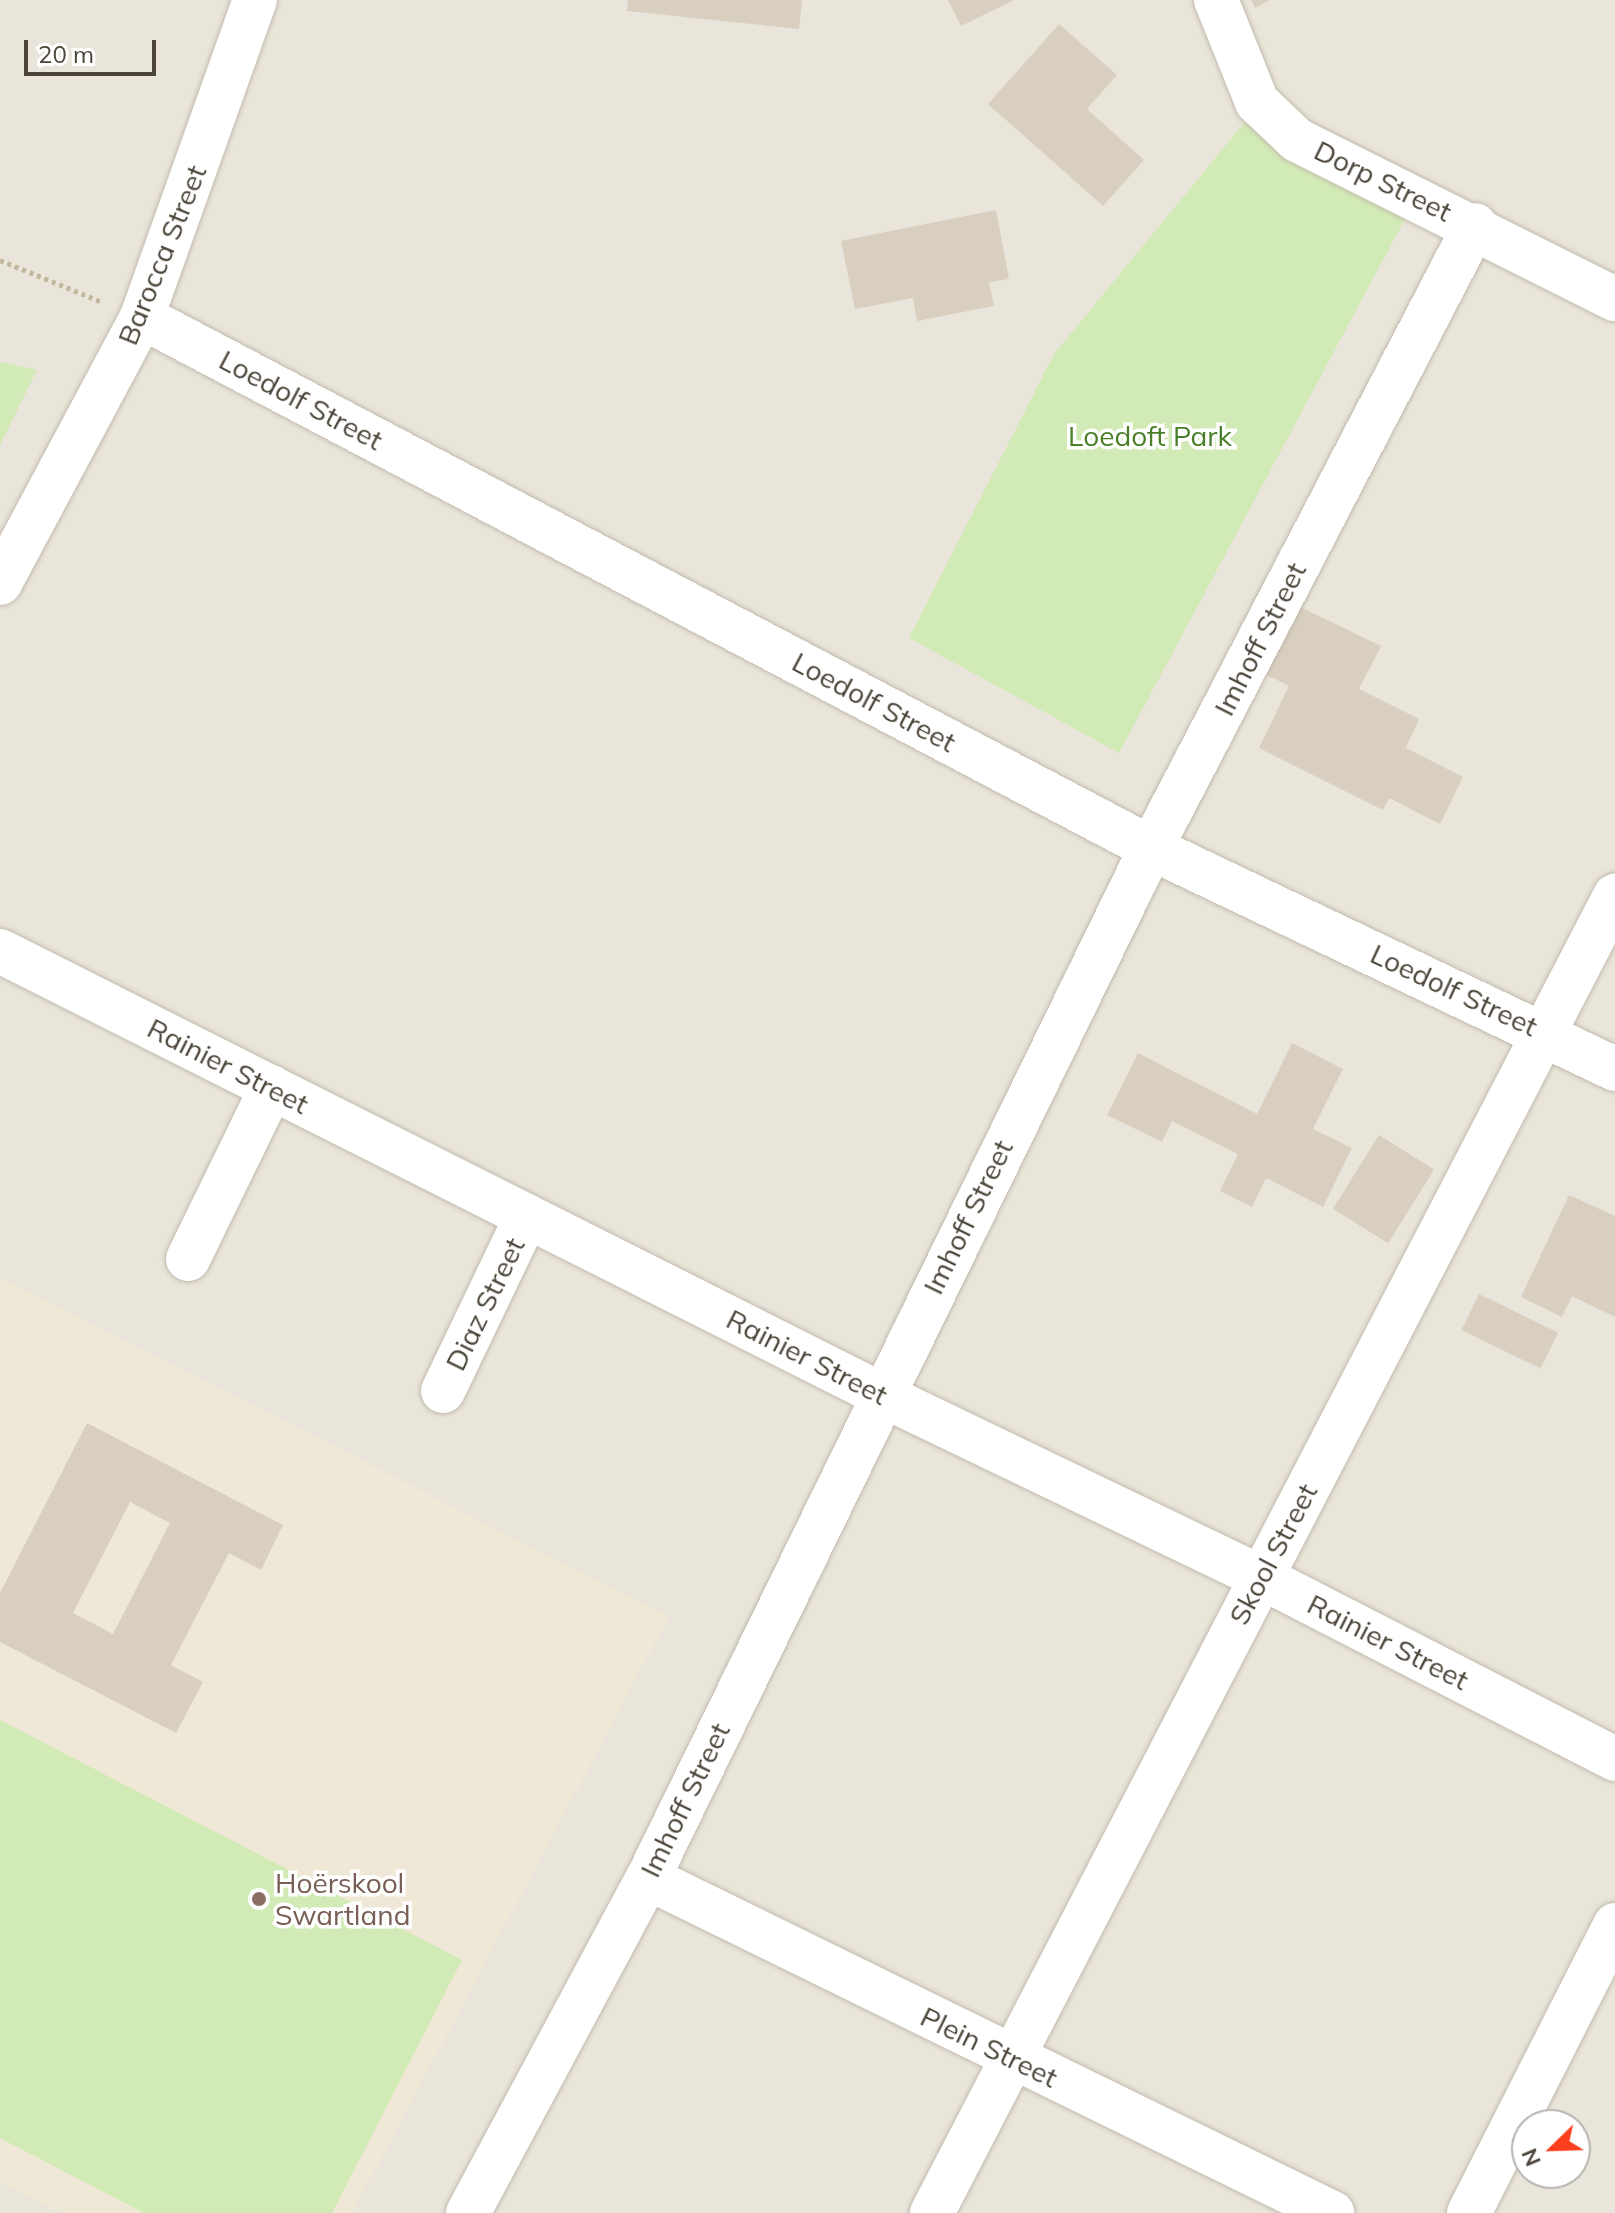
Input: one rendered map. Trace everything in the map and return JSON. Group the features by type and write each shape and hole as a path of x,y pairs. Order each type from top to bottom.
{"street":[{"name":"Barocca Street","path":"0,583 142,317 255,0"},
{"name":"Dorp Street","path":"1216,0 1257,102 1297,140 1475,225 1615,299"},
{"name":"Imhoff Street","path":"468,2213 648,1878 880,1394 1151,848 1475,225"},
{"name":"Loedolf Street","path":"142,317 1151,848 1545,1033 1615,1069"},
{"name":"Skool Street","path":"932,2213 1615,896"},
{"name":"Rainier Street","path":"4,966 272,1087 880,1394 1261,1577 1615,1759"},
{"path":"188,1259 272,1087"},
{"name":"Diaz Street","path":"443,1391 527,1216"},
{"name":"Plein Street","path":"648,1878 1010,2058 1332,2213"},
{"path":"1469,2213 1615,1925"}],"path":[{"path":"0,260 35,277 142,317"}],"shaded area":[{"path":"0,0 1615,0 1615,2213 0,2213"},
{"name":"Hoërskool Swartland","path":"0,1278 669,1616 352,2213 62,2213 0,2182"}],"green space":[{"name":"Loedoft Park","path":"1244,123 1405,219 1119,753 909,638 1054,354"},
{"path":"0,362 37,370 0,445"},
{"path":"0,1720 462,1960 332,2213 144,2213 0,2138"}],"building":[{"path":"628,0 802,0 799,29 627,11"},
{"path":"948,0 1014,0 961,26"},
{"path":"1251,0 1270,0 1255,8"},
{"path":"1059,24 1117,75 1087,109 1144,160 1103,206 988,104"},
{"path":"996,210 1009,279 989,282 994,306 917,321 913,298 855,309 841,241"},
{"path":"1284,599 1381,646 1359,689 1419,719 1406,748 1463,777 1440,824 1389,798 1383,810 1259,748 1289,686 1251,667"},
{"path":"1292,1043 1343,1069 1313,1129 1352,1148 1323,1207 1266,1178 1252,1207 1220,1191 1238,1154 1172,1121 1162,1142 1107,1115 1138,1053 1257,1114"},
{"path":"1379,1135 1434,1169 1388,1243 1333,1209"},
{"path":"1569,1195 1615,1216 1615,1317 1572,1296 1562,1317 1521,1297"},
{"path":"1479,1294 1558,1333 1541,1369 1461,1330"},
{"path":"87,1423 283,1525 261,1570 229,1553 171,1665 203,1682 176,1733 0,1642 0,1593","holes":["130,1502 170,1523 113,1634 73,1613"]}],"place":[{"name":"Hoërskool Swartland","path":"259,1899"}]}
